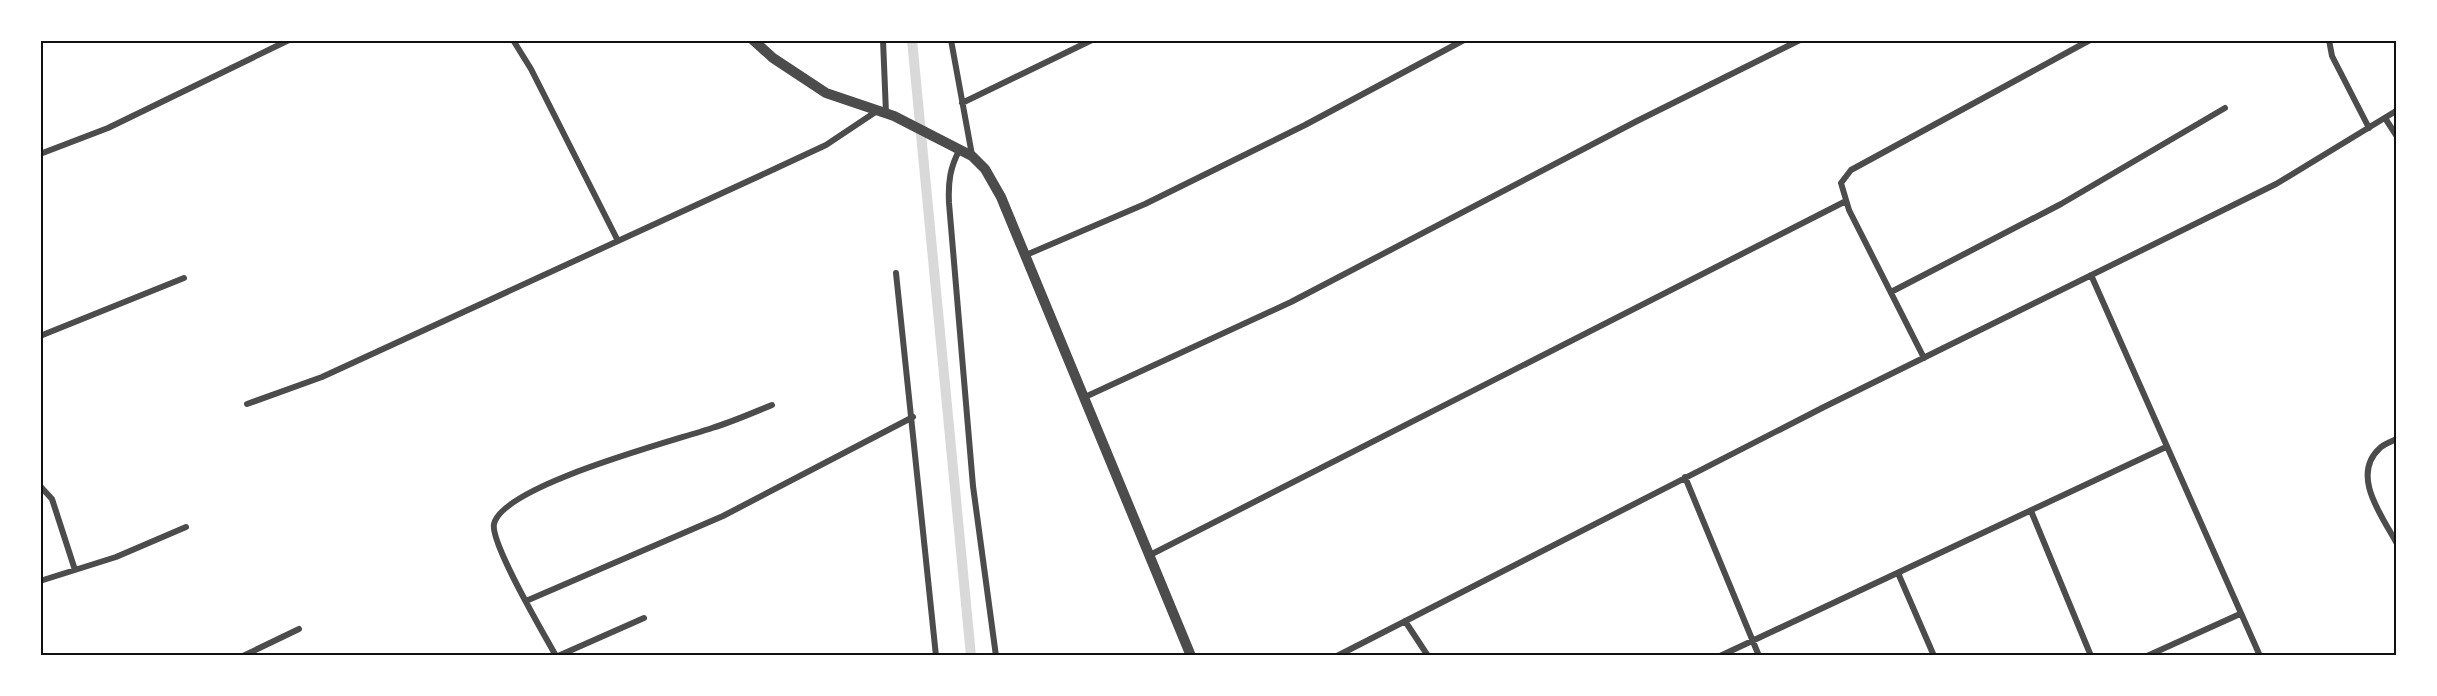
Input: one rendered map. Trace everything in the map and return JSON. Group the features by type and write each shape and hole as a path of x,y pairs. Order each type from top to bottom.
{"street":[{"path":"40,154 108,128 289,40"},
{"path":"513,40 531,69 618,241"},
{"path":"753,40 772,58 826,93 885,114 950,143 972,156 985,169 1001,197 1026,255 1191,656"},
{"path":"883,40 885,114"},
{"path":"951,40 972,156"},
{"path":"962,103 1092,40"},
{"path":"1026,255 1145,204 1305,125 1464,40"},
{"path":"1085,397 1292,302 1637,121 1800,40"},
{"path":"1924,358 1846,201 1841,183 1851,170 2091,40"},
{"path":"2329,40 2332,56 2369,128"},
{"path":"1891,292 2061,204 2226,108"},
{"path":"1337,656 1685,477 2276,184 2397,111"},
{"path":"247,404 322,377 826,144 885,114"},
{"path":"2385,118 2397,135"},
{"path":"960,149 949,176 949,203 973,486 996,656"},
{"path":"1150,555 1846,201"},
{"path":"896,273 913,417 936,656"},
{"path":"2091,275 2259,656"},
{"path":"40,336 184,278"},
{"path":"644,618 557,656 526,601 494,534 494,524 499,514 514,502 568,474 672,439 713,428 772,405"},
{"path":"526,601 723,516 913,417"},
{"path":"2397,439 2379,448 2368,466 2368,485 2373,501 2397,542"},
{"path":"1720,656 2166,447"},
{"path":"1685,477 1759,656"},
{"path":"40,486 52,500 75,570"},
{"path":"2031,511 2091,656"},
{"path":"40,580 116,557 186,526"},
{"path":"1898,573 1934,656"},
{"path":"2147,656 2240,615"},
{"path":"1405,621 1428,656"},
{"path":"243,656 299,629"}],"waterway":[{"path":"912,40 971,656"}]}
